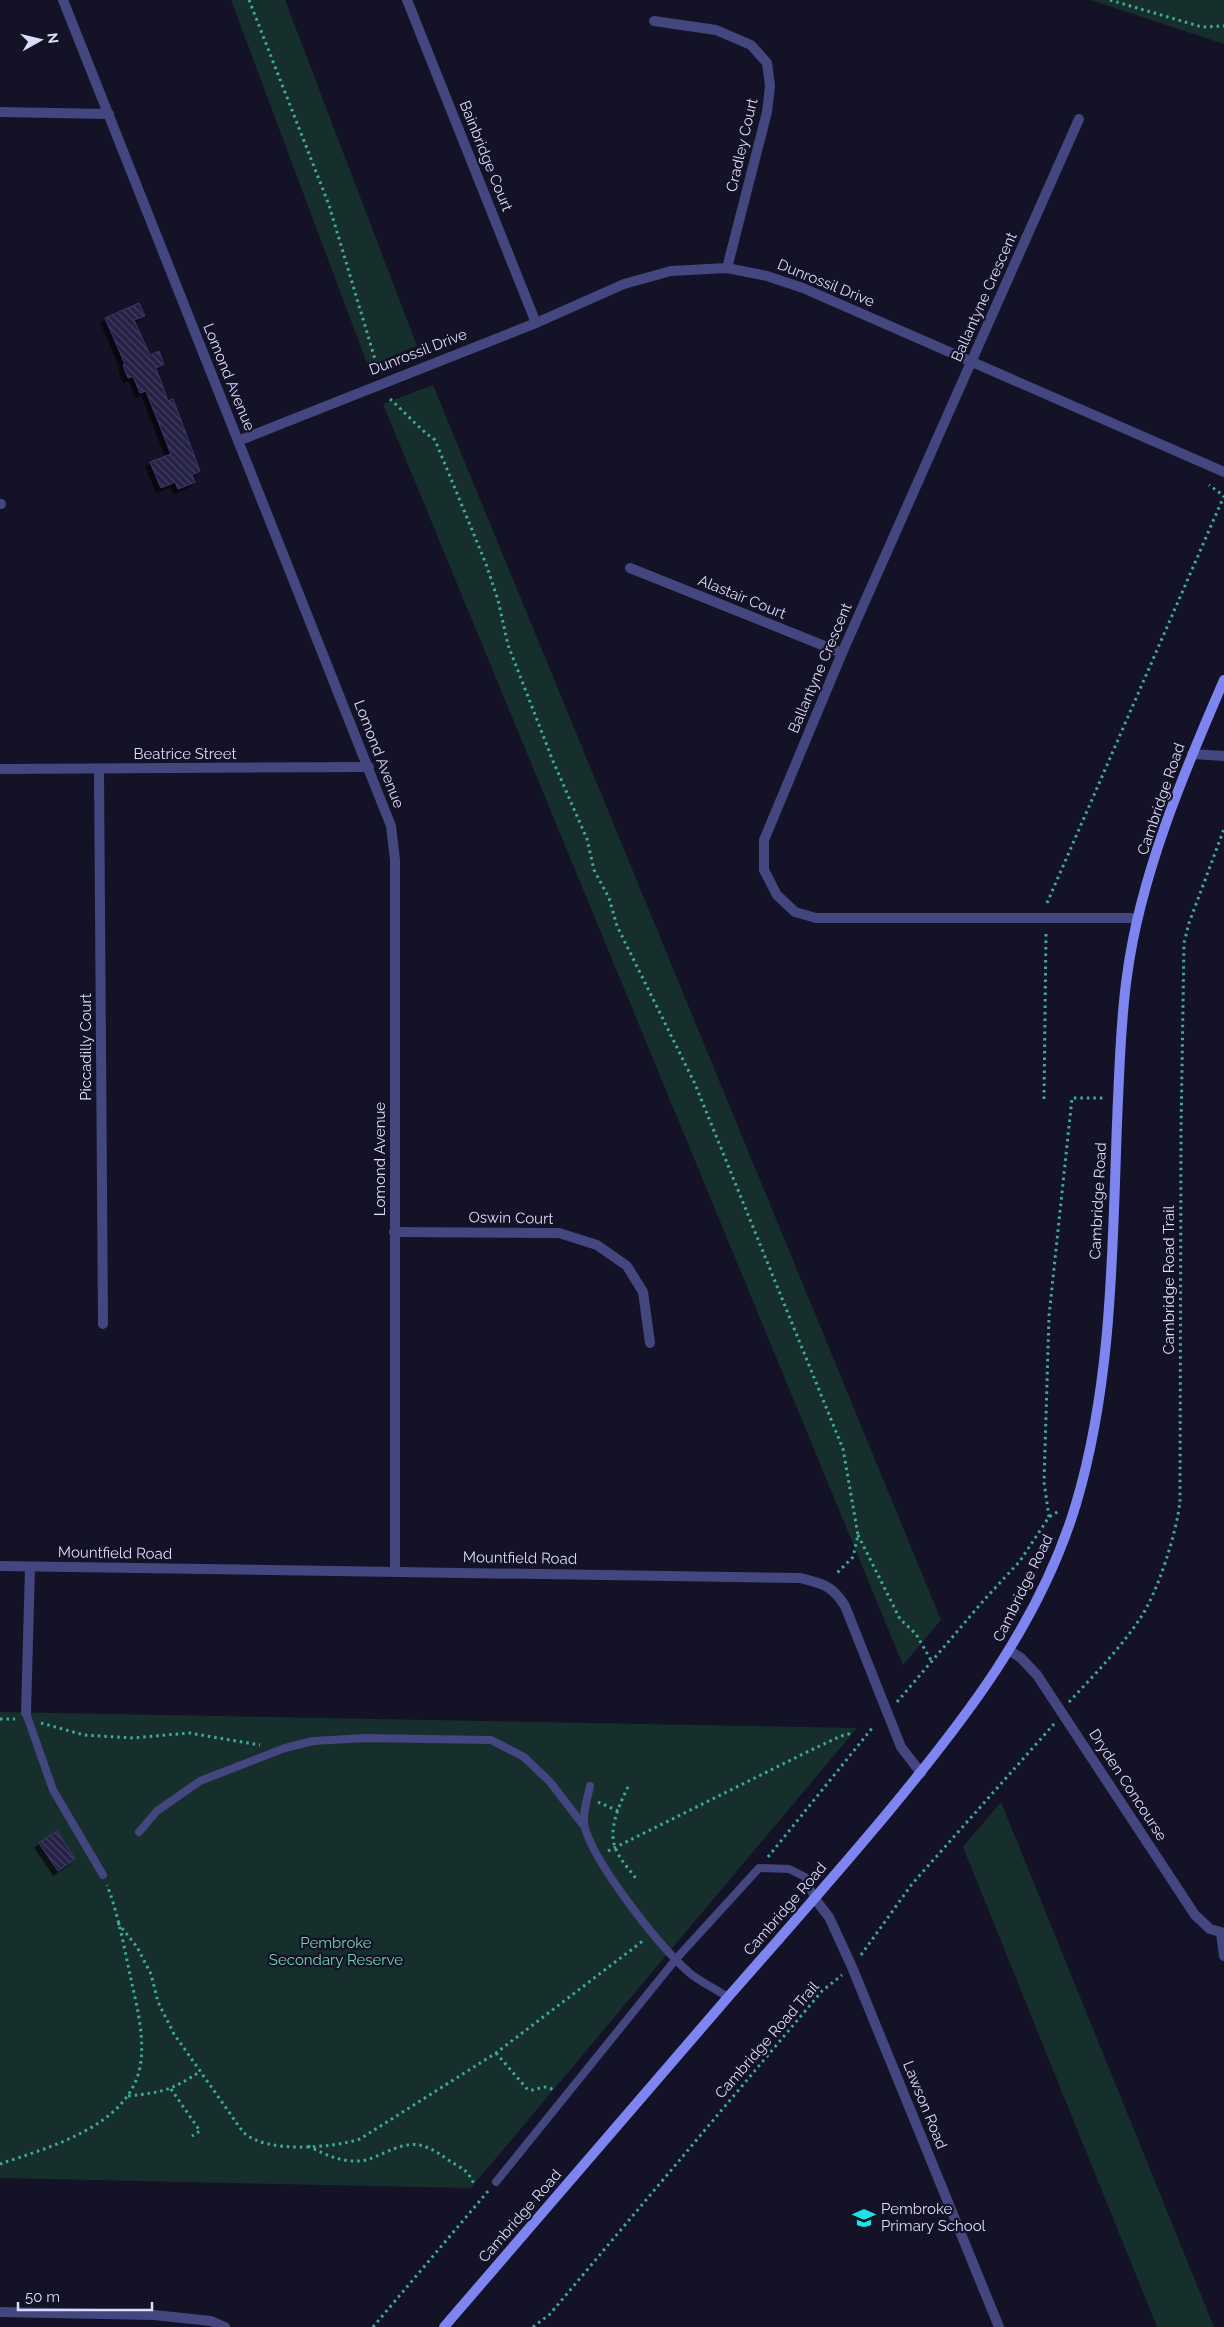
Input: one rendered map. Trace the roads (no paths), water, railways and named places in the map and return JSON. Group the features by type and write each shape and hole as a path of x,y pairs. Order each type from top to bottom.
{"main road":[{"name":"Cambridge Road","path":"444,2327 728,1997 815,1899 921,1773 992,1679 1046,1581 1076,1502 1091,1440 1104,1365 1118,1098 1127,976 1137,918 1192,754 1224,680"}],"street":[{"name":"Lomond Avenue","path":"63,0 370,767 391,826 394,860 395,1571"},
{"name":"Bainbridge Court","path":"407,0 536,323"},
{"name":"Cradley Court","path":"654,21 716,30 750,44 767,63 770,86 767,112 727,268"},
{"path":"0,112 109,114"},
{"name":"Ballantyne Crescent","path":"1078,119 842,653 764,840 764,870 776,895 795,912 816,918 1137,918"},
{"name":"Dunrossil Drive","path":"238,441 536,323 634,282 671,271 727,268 767,276 803,288 1224,472"},
{"name":"Alastair Court","path":"630,568 842,653"},
{"path":"1192,754 1224,756"},
{"name":"Beatrice Street","path":"0,769 99,770 370,767"},
{"name":"Piccadilly Court","path":"99,770 103,1324"},
{"name":"Oswin Court","path":"394,1232 559,1233 598,1245 627,1266 643,1292 650,1343"},
{"name":"Mountfield Road","path":"0,1566 800,1578 826,1585 836,1593 845,1606 901,1747 921,1773"},
{"path":"27,1716 30,1567"},
{"name":"Dryden Concourse","path":"1009,1650 1022,1658 1037,1675 1195,1915 1210,1929 1223,1933"},
{"name":"Lawson Road","path":"815,1899 829,1917 852,1967 999,2327"},
{"path":"1223,1933 1224,1956"},
{"path":"0,2312 154,2315 211,2321 225,2327"}],"lane":[{"path":"27,1716 53,1790 103,1875"},
{"path":"139,1832 157,1811 200,1781 285,1748 313,1741 365,1738 491,1740 524,1757 550,1782 584,1826 598,1856 653,1934 694,1976 728,1997"},
{"path":"584,1826 590,1786"},
{"path":"496,2182 676,1959 759,1868 789,1869 805,1877 815,1899"}],"place":[{"name":"Pembroke Primary School","path":"864,2218"}],"park label":[{"name":"Pembroke Secondary Reserve","path":"336,1952"}]}
